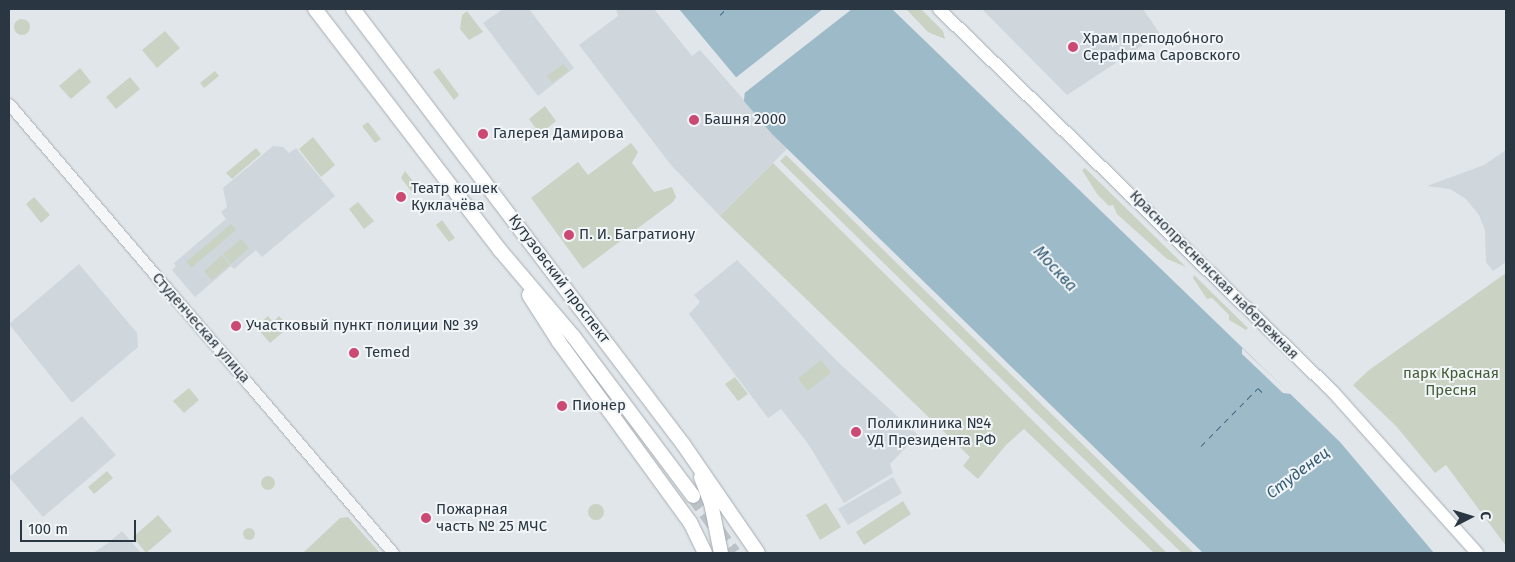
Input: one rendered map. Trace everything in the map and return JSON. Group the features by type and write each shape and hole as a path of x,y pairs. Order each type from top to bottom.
{"main road":[{"name":"Кутузовский проспект","path":"315,9 500,250 573,336 693,496"},
{"name":"Кутузовский проспект","path":"353,9 684,444 758,553"},
{"name":"Краснопресненская набережная","path":"940,9 1334,393 1477,553"},
{"name":"Кутузовский проспект","path":"500,250 559,342 694,529 705,553"},
{"path":"684,444 711,502 721,553"}],"street":[{"name":"Студенческая улица","path":"9,104 393,553"}],"shaded area":[{"path":"503,9 529,9 574,68 538,96 483,23"},
{"path":"616,9 654,9 692,56 700,50 787,149 720,216 671,165 579,45 618,16"},
{"path":"982,9 1143,9 1160,34 1067,95"},
{"path":"273,146 283,147 289,153 296,148 335,196 262,257 256,250 234,269 231,266 195,297 172,270 176,266 174,263 226,219 221,212 227,207 223,188"},
{"path":"1506,150 1506,262 1493,271 1486,262 1485,230 1479,215 1466,199 1450,189 1427,186 1484,165"},
{"path":"737,260 841,365 918,435 890,464 893,473 844,503 809,445 781,409 768,418 689,314 700,302 694,295"},
{"path":"79,264 137,333 138,347 72,403 9,324"},
{"path":"82,416 116,455 43,517 9,477"},
{"path":"893,477 902,493 848,525 838,509"},
{"path":"122,531 141,553 93,553 108,543"}],"green space":[{"path":"906,9 921,9 943,31 945,39 928,32"},
{"path":"467,11 483,32 469,40 460,29 462,15"},
{"path":"19,19 25,19 30,24 28,33 19,35 14,30 14,24"},
{"path":"165,31 180,48 157,68 142,50"},
{"path":"563,64 569,71 552,83 547,76"},
{"path":"80,68 91,82 71,99 59,86"},
{"path":"439,68 459,95 454,100 433,72"},
{"path":"215,71 219,76 204,88 200,83"},
{"path":"130,77 140,89 116,109 106,97"},
{"path":"545,106 556,121 540,134 529,119"},
{"path":"368,122 381,139 375,143 362,126"},
{"path":"313,137 335,165 321,177 299,149"},
{"path":"631,143 638,152 632,163 654,192 672,187 676,197 673,202 583,269 531,198 578,162 588,175"},
{"path":"256,148 261,154 232,179 226,173"},
{"path":"786,155 1194,553 1182,553 1038,415 780,161"},
{"path":"773,163 1167,553 1154,553 1024,429 1006,445 978,479 963,466 970,457 720,216"},
{"path":"1085,168 1186,267 1167,259 1117,214 1113,205 1109,206 1097,194 1082,170"},
{"path":"405,171 419,189 416,191 411,191 401,178"},
{"path":"34,197 50,215 41,223 26,204"},
{"path":"358,202 374,221 364,229 349,209"},
{"path":"442,220 455,238 449,242 436,225"},
{"path":"231,224 236,230 191,268 186,262"},
{"path":"241,239 249,248 231,264 223,254"},
{"path":"222,255 230,265 212,280 204,271"},
{"name":"парк Красная Пресня","path":"1506,273 1506,546 1446,465 1435,473 1396,426 1353,385 1369,370"},
{"path":"1194,275 1248,328 1246,330 1229,320 1229,315 1212,298 1207,299 1193,278"},
{"path":"268,316 273,322 279,316 289,327 270,343 256,327"},
{"path":"821,360 831,373 807,391 798,378"},
{"path":"735,377 748,394 738,401 725,384"},
{"path":"189,388 199,400 184,413 173,401"},
{"path":"107,471 113,478 94,494 88,487"},
{"path":"268,476 273,478 275,483 273,488 268,490 263,488 261,483 263,478"},
{"path":"903,501 911,514 864,545 856,532"},
{"path":"826,503 841,527 820,540 806,515"},
{"path":"593,504 599,504 604,509 602,518 593,520 588,515 588,509"},
{"path":"158,515 172,531 146,553 133,537"},
{"path":"348,517 380,553 303,553 340,518"},
{"path":"249,528 255,534 249,540 243,534"}],"water":[{"path":"679,9 892,9 1340,442 1434,553 1203,553 772,134 744,101 745,88"}],"pier":[{"path":"823,9 852,9 742,95 742,89 734,79"},
{"path":"1242,348 1291,394 1283,393 1242,354"}],"ferry route":[{"path":"720,15 726,9"},
{"path":"1201,446 1258,388 1265,395"}],"tunnel":[{"path":"693,496 734,553"}],"place":[{"name":"Храм преподобного Серафима Саровского","path":"1073,47"},
{"name":"Башня 2000","path":"694,120"},
{"name":"Галерея Дамирова","path":"483,134"},
{"name":"Театр кошек Куклачёва","path":"401,197"},
{"name":"П. И. Багратиону","path":"569,235"},
{"name":"Участковый пункт полиции № 39","path":"236,326"},
{"name":"Temed","path":"354,353"},
{"name":"Пионер","path":"562,406"},
{"name":"Поликлиника №4 УД Президента РФ","path":"856,432"},
{"name":"Пожарная часть № 25 МЧС","path":"426,518"}],"water label":[{"name":"Москва","path":"1055,269"},
{"name":"Студенец","path":"1298,473"}]}
